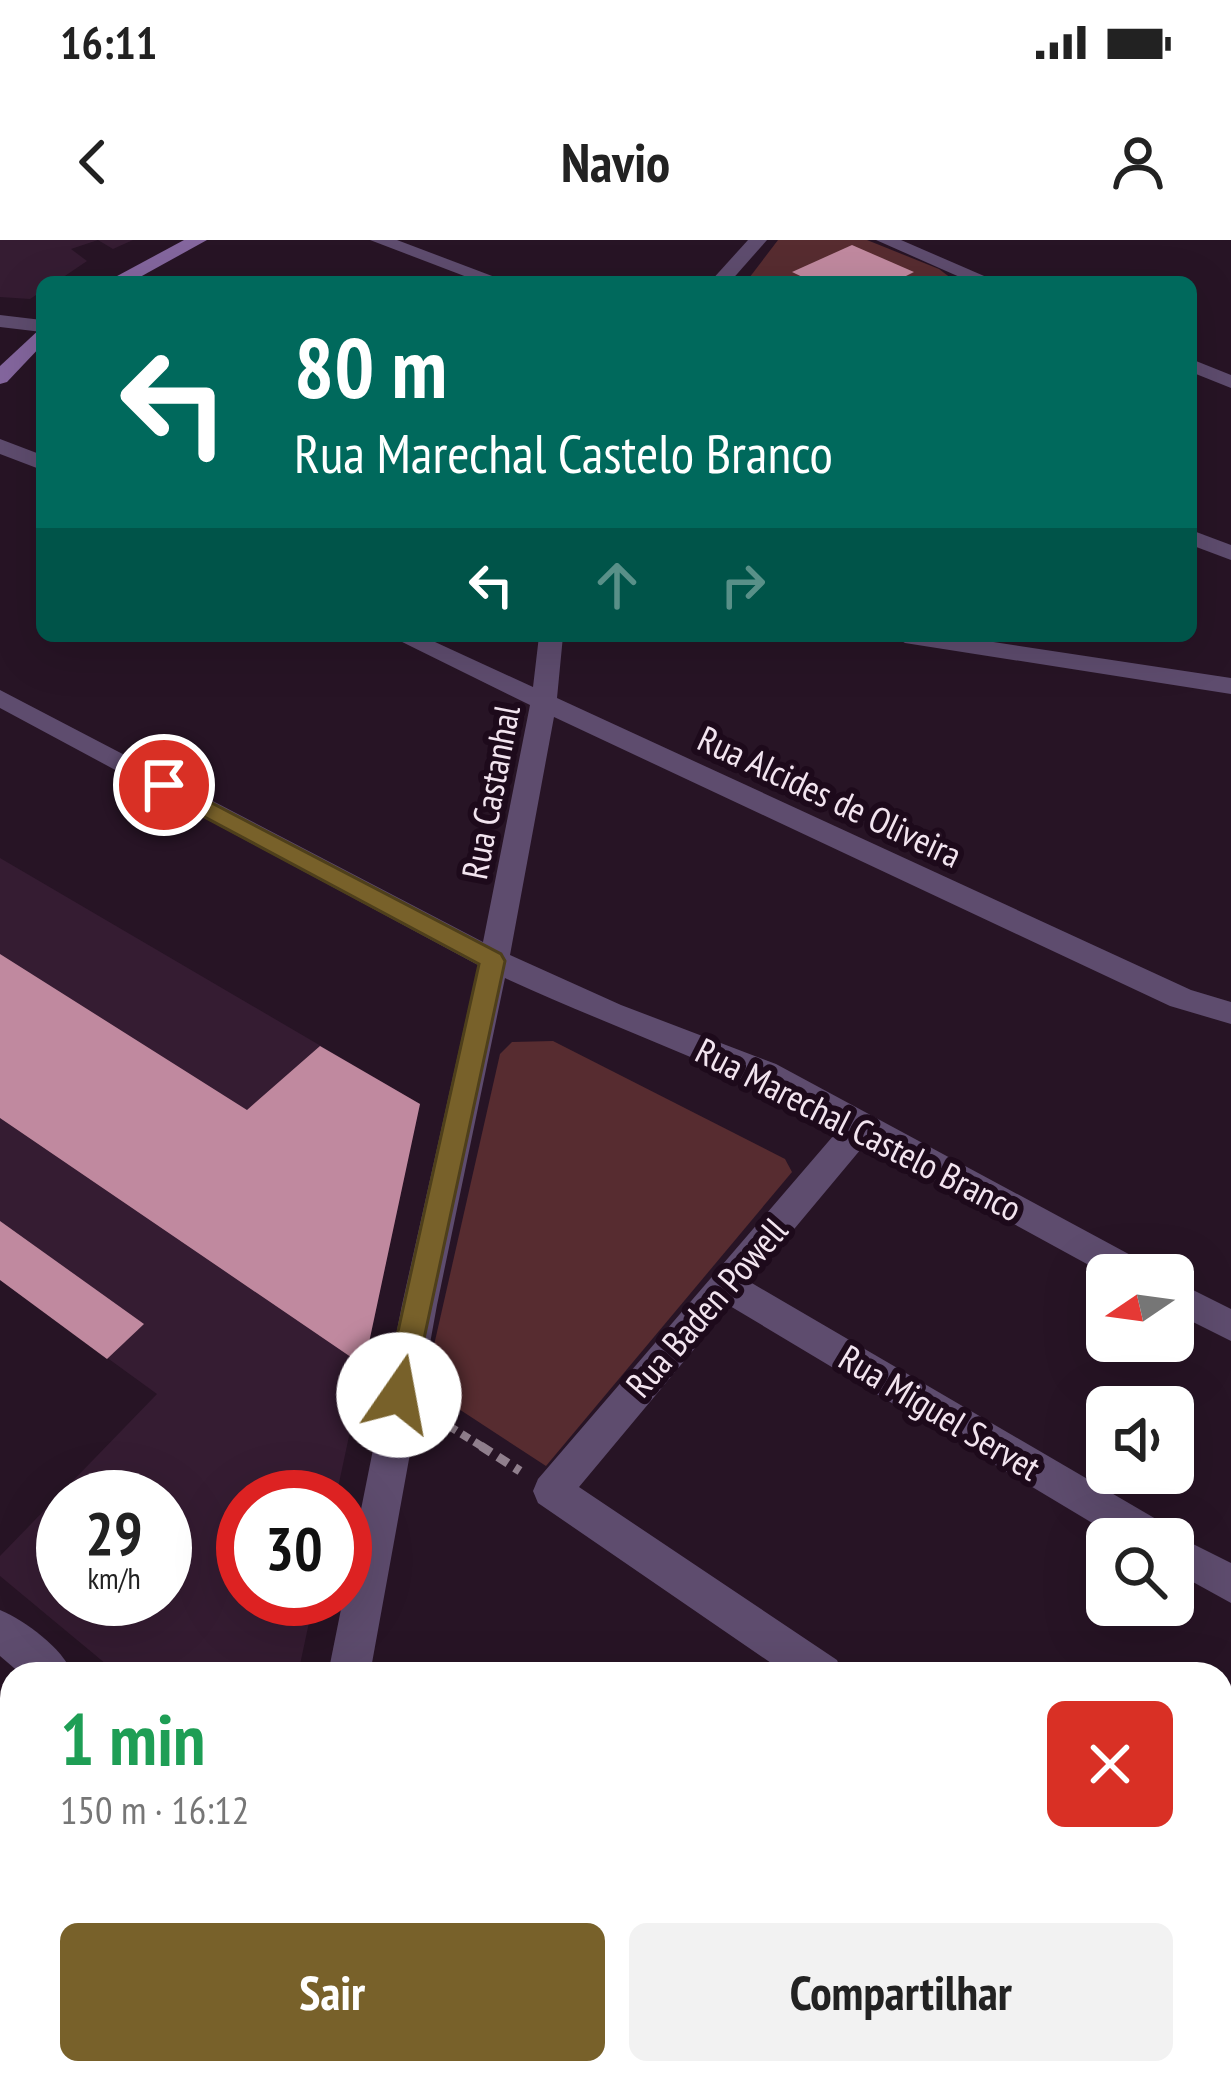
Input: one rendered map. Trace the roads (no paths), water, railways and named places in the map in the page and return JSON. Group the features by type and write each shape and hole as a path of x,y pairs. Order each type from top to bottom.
{"main road":[{"path":"128,276 198,240"},
{"path":"0,378 36,336"}],"street":[{"path":"379,240 481,276"},
{"path":"725,276 758,240"},
{"path":"885,240 973,276"},
{"path":"0,321 36,328"},
{"path":"1197,368 1231,382"},
{"path":"0,446 36,461"},
{"path":"1197,539 1231,553"},
{"name":"Rua Alcides de Oliveira","path":"415,642 1181,998 1231,1013"},
{"name":"Rua Castanhal","path":"351,1662 399,1395 544,704 550,642"},
{"path":"944,642 1231,686"},
{"name":"Rua Marechal Castelo Branco","path":"0,698 493,961 610,1013 765,1072 1098,1254"},
{"name":"Rua Baden Powell","path":"804,1662 552,1491 862,1125"},
{"name":"Rua Miguel Servet","path":"725,1285 1119,1518"},
{"path":"1194,1306 1231,1326"},
{"path":"1194,1562 1231,1584"},
{"path":"0,1630 38,1662"}]}
